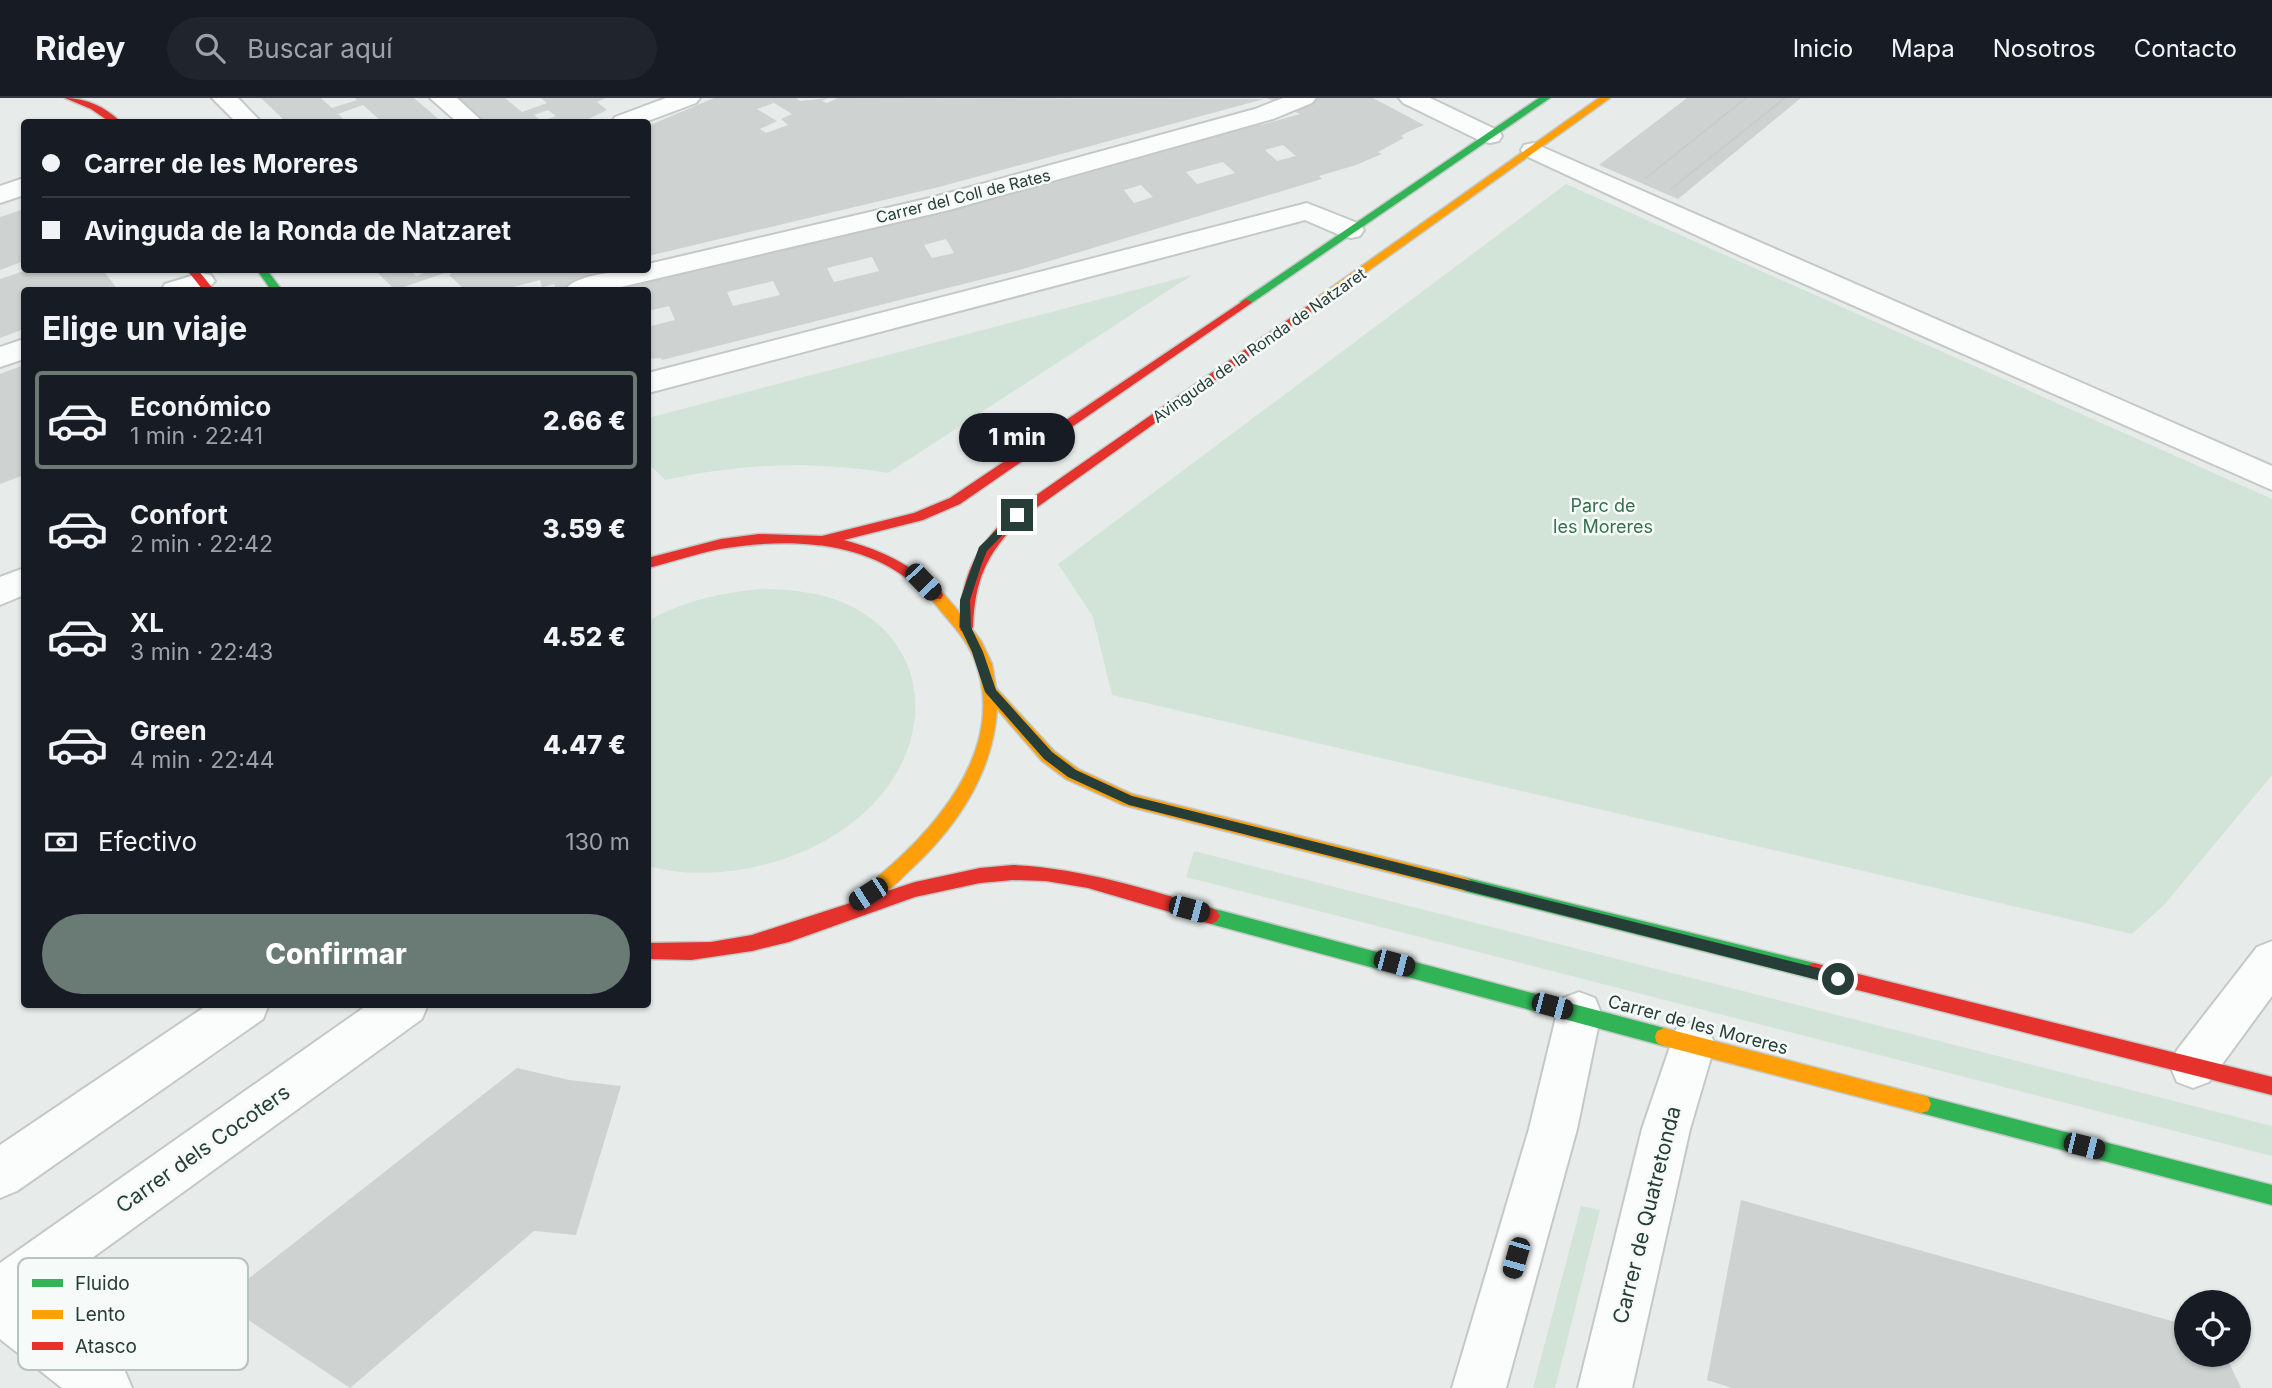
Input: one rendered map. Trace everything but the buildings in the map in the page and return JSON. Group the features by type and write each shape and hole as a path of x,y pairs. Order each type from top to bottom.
{"main road":[{"path":"70,98 94,107 112,119"},
{"path":"818,541 918,517 955,501 1545,98"},
{"name":"Avinguda de la Ronda de Natzaret","path":"966,627 965,600 983,549 1017,515 1605,98"},
{"path":"651,548 787,538 859,549 893,564 923,582 966,627 978,652 991,692 990,715 971,780 951,816 923,851 887,882 849,906 789,934 730,949 669,953 651,951"},
{"path":"651,562 709,544"},
{"path":"991,692 1048,756 1072,774 1129,800 2272,1086"},
{"name":"Carrer de les Moreres","path":"789,934 937,882 988,874 1044,874 1138,896 2272,1195"}],"street":[{"path":"225,98 246,119"},
{"path":"442,98 467,119"},
{"path":"629,119 657,103 688,98"},
{"name":"Carrer del Coll de Rates","path":"651,271 995,190 1264,114 1304,98"},
{"path":"1411,98 1490,136"},
{"path":"1533,150 1751,250 2272,480"},
{"path":"0,195 21,187"},
{"path":"651,382 1307,211 1351,230"},
{"name":"Carrer del Coll de Rates","path":"589,287 642,273"},
{"path":"0,358 21,349"},
{"path":"0,592 21,582"},
{"path":"2193,1066 2272,961"},
{"path":"0,1174 241,1008"},
{"name":"Carrer dels Cocoters","path":"50,1258 400,1008"},
{"path":"1479,1388 1553,1129 1579,1013"},
{"name":"Carrer de Quatretonda","path":"1605,1388 1666,1129 1692,1044"},
{"name":"Carrer dels Cocoters","path":"0,1294 18,1281"},
{"path":"0,1306 18,1320"},
{"path":"82,1370 105,1388"}],"green space":[{"name":"Parc de les Moreres","path":"1566,184 2272,499 2272,775 2164,905 2132,934 1112,695 1093,617 1058,564"},
{"path":"1192,275 888,473 804,465 721,470 665,480 651,466 651,417"},
{"path":"760,589 811,593 856,609 879,625 897,645 908,668 915,693 915,719 908,747 896,774 875,802 849,825 819,844 786,858 751,868 681,872 651,867 651,620 702,599"},
{"path":"1194,851 2272,1126 2272,1156 1186,877"},
{"path":"1581,1206 1600,1210 1555,1388 1533,1388"}],"tram line":[{"path":"1646,178 1746,98"},
{"path":"1671,189 1785,98"}],"traffic: fast":[{"path":"1246,302 1545,98"},
{"path":"264,273 275,287"},
{"path":"1463,884 1814,971"},
{"path":"1211,916 1664,1037"},
{"path":"1921,1104 2272,1195"}],"traffic: slow":[{"path":"1322,299 1605,98"},
{"path":"866,896 892,876 942,826 978,765 988,733 990,699 984,664 970,636 936,595"},
{"path":"991,692 1048,756 1072,774 1129,800 1463,884"},
{"path":"1664,1037 1921,1104"}],"traffic: jam":[{"path":"70,98 94,107 112,119"},
{"path":"195,273 206,287"},
{"path":"966,627 972,578 993,540 1017,515 1322,299"},
{"path":"827,539 918,517 955,501 1246,302"},
{"path":"651,562 721,544 798,538 837,543 873,553 906,570 936,595"},
{"path":"789,934 883,900 947,881 1013,873 1046,874 1088,881 1211,916"},
{"path":"651,951 691,952 732,947 772,938 812,923"},
{"path":"1814,971 2272,1086"}],"route":[{"path":"1017,515 983,549 971,576 965,600 966,627 978,652 991,692 1048,756 1072,774 1129,800 1838,979"}]}
